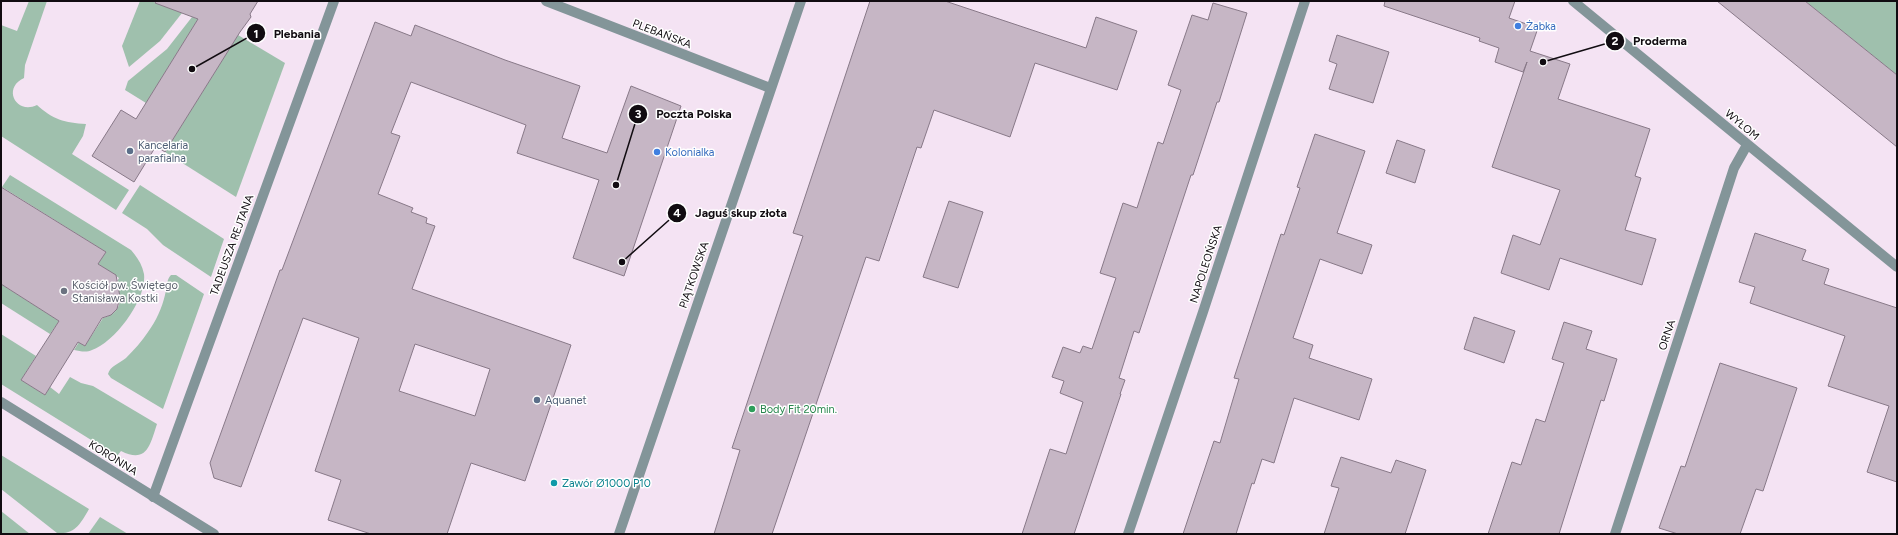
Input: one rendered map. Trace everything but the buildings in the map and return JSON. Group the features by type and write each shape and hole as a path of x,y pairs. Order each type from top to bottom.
{"street":[{"name":"TADEUSZA REJTANA","path":"153,497 334,1"},
{"name":"PLEBAŃSKA","path":"546,1 770,88"},
{"name":"PIĄTKOWSKA","path":"619,534 770,88 801,1"},
{"name":"NAPOLEOŃSKA","path":"1128,534 1203,312 1305,1"},
{"name":"WYŁOM","path":"1573,1 1897,267"},
{"name":"ORNA","path":"1615,534 1734,168 1747,145"},
{"name":"KORONNA","path":"1,402 214,534"}],"green space":[{"path":"29,1 47,1 25,65 24,78 17,82 14,88 14,99 23,106 30,107 37,105 48,114 59,119 72,123 86,124 83,136 72,154 129,190 116,210 1,136 1,25 17,31"},
{"path":"140,1 151,1 182,13 160,41 129,67 122,46"},
{"path":"1805,1 1897,1 1897,75"},
{"path":"192,17 198,19 146,103 125,90 128,81 167,49"},
{"path":"238,35 285,63 236,197 165,152"},
{"path":"10,175 131,250 141,264 144,274 144,284 135,307 128,318 110,338 90,351 85,352 74,350 79,342 85,346 103,318 116,311 118,308 120,297 114,286 119,278 98,264 106,252 2,187"},
{"path":"140,185 224,239 211,277 163,245 147,229 122,213"},
{"path":"171,275 176,275 204,294 163,409 111,378 108,374 113,367 132,352 151,328 160,310 165,295 167,282"},
{"path":"1,284 59,321 50,334 1,303"},
{"path":"1,334 36,356 21,380 45,395 50,387 59,394 70,377 81,383 93,386 157,424 152,439 146,450 142,454 137,455 121,451 117,456 1,384"},
{"path":"1,455 89,509 77,527 68,532 57,533 1,489"},
{"path":"1,511 30,534 1,534"},
{"path":"100,517 128,534 88,534"}],"place":[{"name":"Żabka","path":"1518,26"},
{"name":"Proderma","path":"1543,62"},
{"name":"Plebania","path":"192,69"},
{"name":"Kancelaria parafialna","path":"130,151"},
{"name":"Kolonialka","path":"657,152"},
{"name":"Poczta Polska","path":"616,185"},
{"name":"Jaguś skup złota","path":"622,262"},
{"name":"Kościół pw. Świętego Stanisława Kostki","path":"64,291"},
{"name":"Aquanet","path":"537,400"},
{"name":"Body Fit 20min.","path":"752,409"},
{"name":"Zawór Ø1000 P10","path":"554,483"}]}
